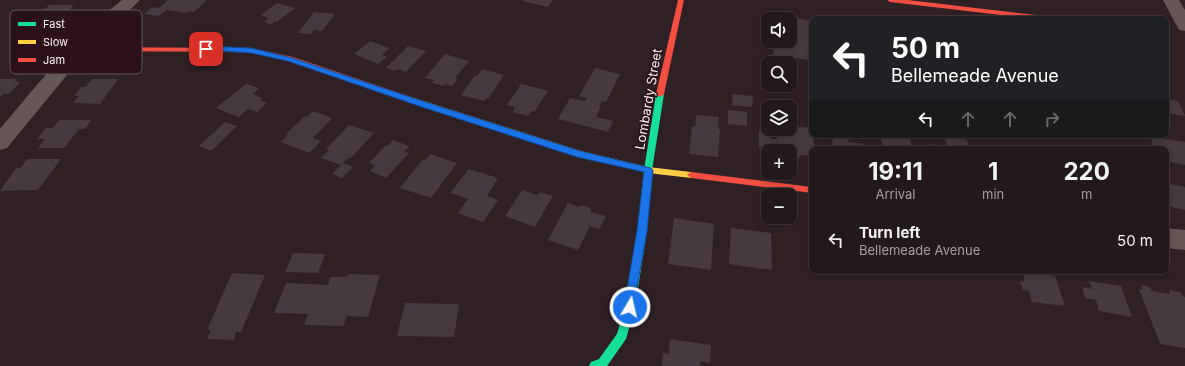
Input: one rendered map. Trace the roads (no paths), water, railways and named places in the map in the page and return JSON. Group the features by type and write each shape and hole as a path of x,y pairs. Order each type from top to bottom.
{"street":[{"path":"119,10 132,0"},
{"name":"Lombardy Street","path":"599,365 622,336 630,307 642,231 648,170 662,88 681,0"},
{"path":"890,0 1027,16"},
{"path":"1172,0 1185,26"},
{"path":"1169,28 1185,29"},
{"path":"142,50 251,50 290,59 422,104 580,154 648,170 809,190"},
{"path":"0,143 59,74"},
{"path":"1169,238 1185,240"}]}
